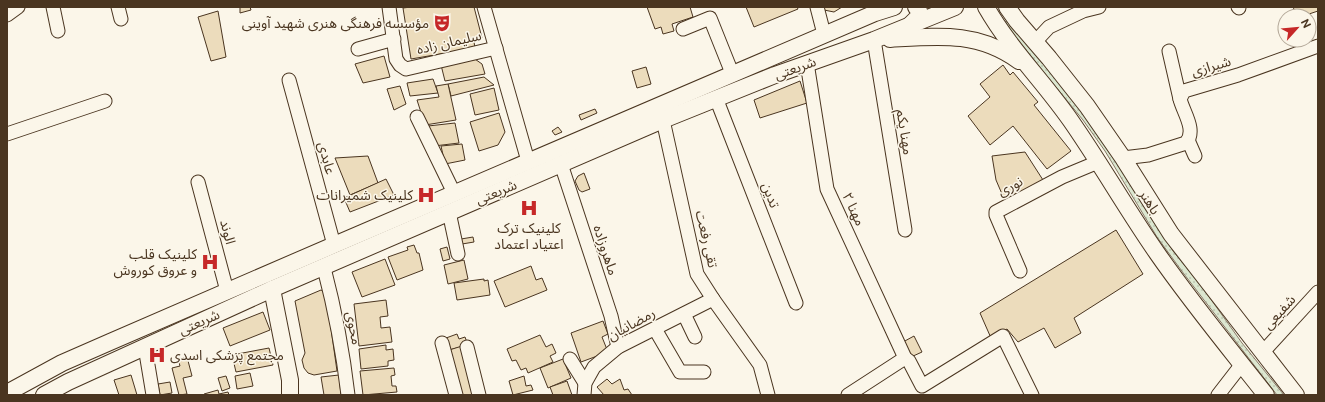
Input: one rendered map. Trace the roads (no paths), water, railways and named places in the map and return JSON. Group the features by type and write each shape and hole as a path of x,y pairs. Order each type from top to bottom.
{"main road":[{"name":"شریعتی","path":"7,393 62,363 334,244 880,10 894,7"},
{"path":"910,26 920,15 920,11 916,7"},
{"name":"شریعتی","path":"44,395 68,382 272,289 324,268 662,120 807,63 874,40 954,7"},
{"name":"باهنر","path":"986,7 996,24 1031,71 1052,95 1175,279 1266,395"},
{"name":"باهنر","path":"1007,7 1087,106 1123,158 1171,234 1296,395"},
{"path":"874,40 941,36 965,39 988,44 1001,50 1031,71"},
{"path":"272,289 290,380 290,395"}],"street":[{"path":"7,15 18,7"},
{"path":"52,7 58,32"},
{"name":"سلیمان زاده","path":"389,7 396,59 400,65 406,69 496,48 528,161"},
{"path":"484,7 496,48"},
{"path":"817,7 824,34"},
{"path":"1034,42 1049,27 1083,11 1099,7"},
{"path":"683,30 710,18 732,73"},
{"path":"358,49 394,39"},
{"name":"مهنا یکم","path":"874,40 905,230"},
{"name":"شیرازی","path":"1180,98 1184,91 1238,75 1318,46"},
{"path":"1123,158 1148,155 1186,143 1188,140 1190,124 1182,108 1169,50"},
{"name":"مهنا ۲","path":"807,63 827,189 905,358 909,361 922,386 1003,336 1032,395"},
{"name":"عابدی","path":"289,80 334,244"},
{"name":"تدین","path":"716,98 796,303"},
{"path":"7,134 105,101"},
{"path":"417,117 454,193"},
{"name":"تقی رفعت","path":"662,120 697,274 760,365 768,395"},
{"path":"1188,140 1195,156"},
{"name":"نوری","path":"1020,271 996,212 1062,177 1098,162"},
{"name":"ماهروزاده","path":"561,164 611,316 618,347"},
{"name":"الوند","path":"198,182 227,291"},
{"path":"449,212 458,254"},
{"name":"محوی","path":"324,268 334,306 348,395"},
{"name":"شفیعی","path":"1263,352 1318,292"},
{"name":"رمضانیان","path":"585,389 594,367 618,347 713,299"},
{"path":"684,314 695,337"},
{"path":"656,329 680,372 704,372"},
{"path":"442,343 456,395"},
{"path":"145,347 153,395"},
{"path":"467,347 479,395"},
{"path":"848,395 905,358"},
{"path":"570,359 585,389"},
{"path":"1218,395 1242,364"}],"place":[{"name":"مؤسسه فرهنگی هنری شهید آوینی","path":"442,23"},
{"name":"کلینیک شمیرانات","path":"426,195"},
{"name":"کلینیک ترک اعتیاد اعتماد","path":"529,208"},
{"name":"کلینیک قلب و عروق کوروش","path":"210,262"},
{"name":"مجتمع پزشکی اسدی","path":"157,355"}]}
